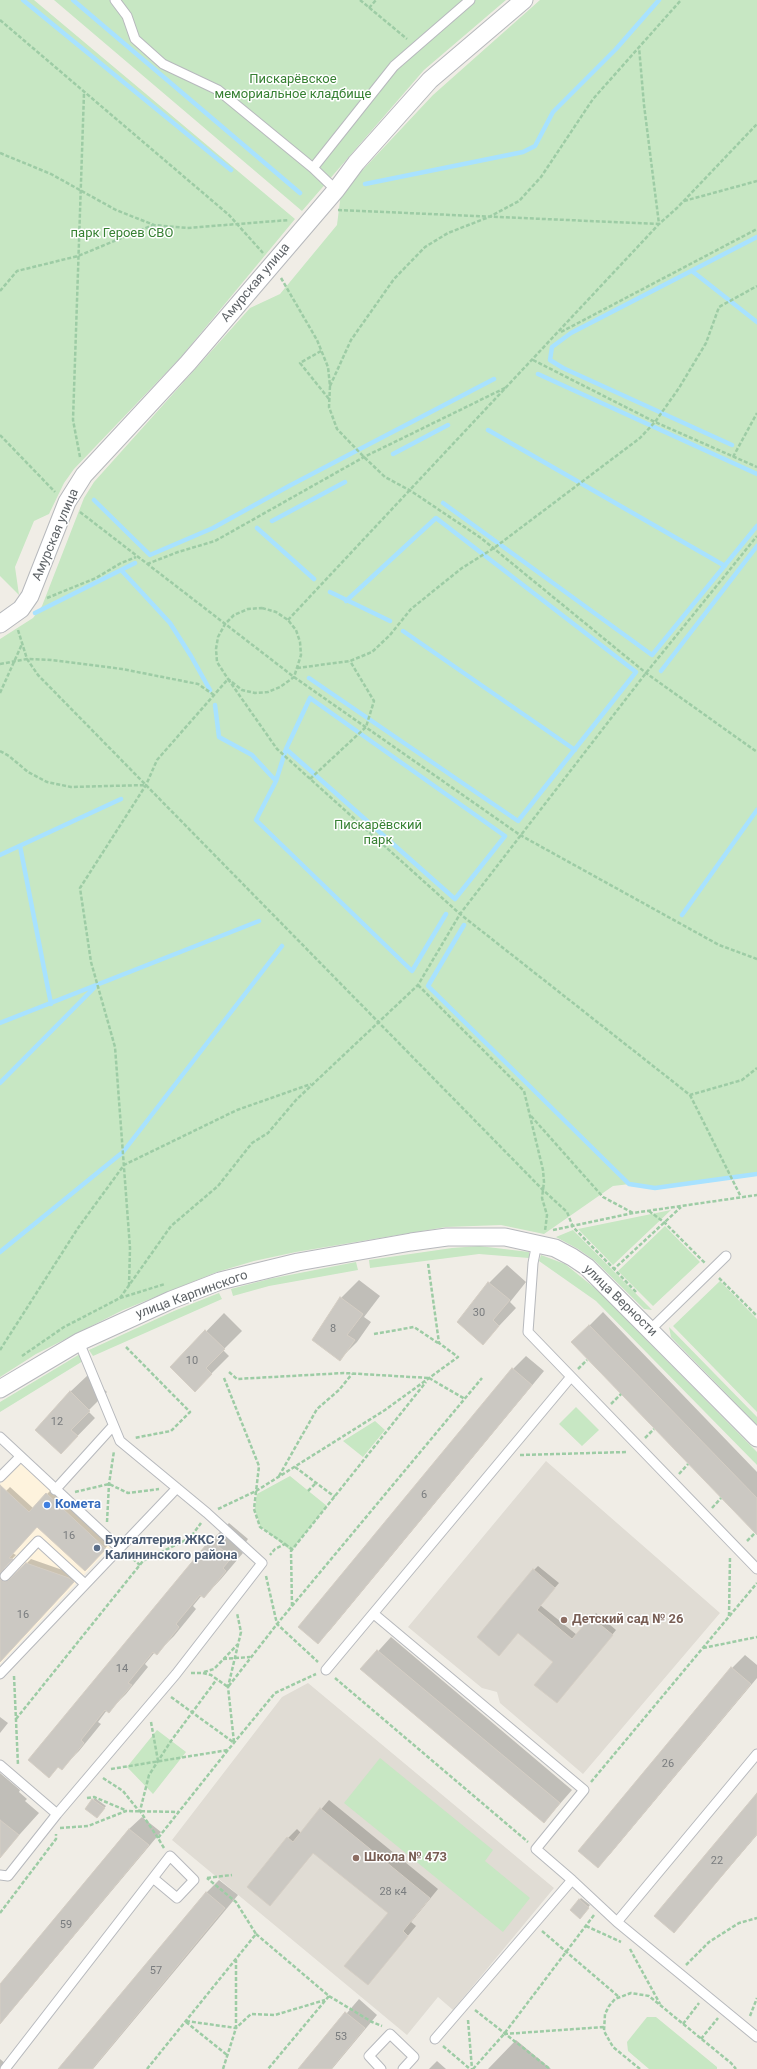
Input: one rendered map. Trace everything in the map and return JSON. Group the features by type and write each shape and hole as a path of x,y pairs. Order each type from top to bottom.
{"street":[{"name":"Амурская улица","path":"16,611 67,502 84,475 188,363 336,190 356,163 430,80 524,0"},
{"name":"улица Верности","path":"447,1237 541,1237 586,1267 757,1438"},
{"name":"улица Карпинского","path":"0,1389 79,1342 171,1300 220,1282 256,1271 326,1257 447,1237"}],"lane":[{"path":"313,168 394,66 470,0"},
{"path":"120,2 128,18 135,39 163,64 218,90 313,168 336,190"},
{"path":"541,1237 533,1264 528,1332 570,1378 642,1451 710,1526 730,1542 757,1569"},
{"path":"650,1330 726,1256"},
{"path":"0,1875 8,1876 57,1814 95,1772 176,1674 262,1563 116,1434 79,1342"},
{"path":"326,1670 570,1378"},
{"path":"58,1493 116,1434"},
{"path":"0,1437 58,1493 118,1547"},
{"path":"0,1477 20,1457"},
{"path":"0,1674 176,1487"},
{"path":"5,1576 38,1542 84,1584"},
{"path":"374,1614 584,1790 536,1849 617,1922 757,2037"},
{"path":"617,1922 757,1754"},
{"path":"0,1765 57,1814"},
{"path":"5,2069 170,1856 194,1880 177,1898 153,1878"},
{"path":"435,2039 572,1880"},
{"path":"381,2069 368,2056 390,2034 414,2057 403,2069"}],"path":[{"path":"360,0 416,47"},
{"path":"369,8 376,0"},
{"path":"330,386 351,340 394,279 425,247 448,233 489,217 519,201 541,178 593,99 681,0"},
{"path":"0,20 229,215 272,264 310,327 322,351 328,367 330,386 329,407 337,429 364,457 385,477 411,491 494,548 646,673 757,752"},
{"path":"639,47 644,105 659,224"},
{"path":"84,93 82,190 78,256 73,420 84,475"},
{"path":"288,620 411,491 659,224 684,201 757,124"},
{"path":"0,153 51,174 116,210 154,225 187,228 289,220 304,227"},
{"path":"684,201 757,181"},
{"path":"319,210 659,224"},
{"path":"0,291 17,271 78,256 154,225"},
{"path":"558,333 757,229"},
{"path":"297,668 350,661 372,652 390,635 411,609 462,568 494,548 640,438 655,422 679,388 706,343 719,307 757,286"},
{"path":"322,351 300,363 329,399"},
{"path":"533,360 655,422 757,467"},
{"path":"147,564 215,541 364,457 509,386"},
{"path":"733,457 757,413"},
{"path":"0,434 61,498"},
{"path":"75,508 294,676 520,835 719,945 757,959"},
{"path":"120,1298 171,1226 218,1186 252,1143 268,1133 312,1084 418,985 460,914 646,673 757,536"},
{"path":"137,557 121,563 96,578 16,611 22,644 27,659 38,675 542,1189 567,1212 573,1227 614,1269"},
{"path":"228,679 242,690 255,693 268,692 280,687 294,676 301,655 300,642 296,630 288,620 276,612 262,608 248,609 234,615 225,624 218,636 216,649 217,662 228,679 277,749 460,914 690,1095 741,1197"},
{"path":"0,693 22,644"},
{"path":"0,664 15,660 27,659 52,660 122,669 198,684 214,695"},
{"path":"310,779 366,727 374,701 350,661"},
{"path":"129,1286 130,1248 115,1047 91,962 80,888 146,785 157,760 228,679"},
{"path":"0,751 9,756 28,772 47,782 71,788 146,785"},
{"path":"418,985 524,1091 543,1170 544,1182 542,1198 547,1215 541,1237"},
{"path":"690,1095 742,1080 757,1068"},
{"path":"0,1350 78,1228 124,1165 237,1110 312,1084"},
{"path":"531,1116 603,1197 633,1213"},
{"path":"541,1237 573,1227 633,1213 757,1195"},
{"path":"428,1264 439,1343"},
{"path":"16,1719 143,1561 190,1538 208,1514 256,1491 295,1467 385,1410 458,1357 414,1327 374,1334"},
{"path":"107,1526 109,1484 116,1434 171,1431 190,1412 126,1347"},
{"path":"229,1372 237,1379 352,1373 429,1378 465,1399"},
{"path":"279,1477 317,1409 339,1390 352,1373"},
{"path":"224,1378 258,1466 254,1509 260,1527 292,1550"},
{"path":"292,1606 292,1550 429,1378"},
{"path":"228,1686 277,1624 482,1378"},
{"path":"506,1455 642,1451"},
{"path":"295,1467 335,1497"},
{"path":"308,1491 316,1483"},
{"path":"58,1493 109,1484 128,1493 176,1487"},
{"path":"728,1617 730,1542"},
{"path":"285,1544 275,1549 262,1563 277,1624 326,1670 536,1849"},
{"path":"584,1790 757,1582"},
{"path":"234,1599 241,1632 228,1686 234,1742"},
{"path":"702,1648 757,1637"},
{"path":"203,1673 214,1669 238,1644"},
{"path":"223,1660 251,1657"},
{"path":"13,1661 19,1782"},
{"path":"158,1838 275,1693 326,1670"},
{"path":"176,1674 203,1673 211,1675 228,1686"},
{"path":"140,1811 149,1775 217,1679"},
{"path":"161,1691 234,1742"},
{"path":"148,1706 158,1761"},
{"path":"95,1772 228,1750"},
{"path":"95,1772 123,1791 140,1811 170,1856"},
{"path":"69,1801 94,1797 126,1810 179,1812"},
{"path":"60,1828 88,1826 126,1810"},
{"path":"0,1913 56,1839 57,1814"},
{"path":"194,1880 232,1875"},
{"path":"207,1878 236,1902 256,1934 329,1996 372,2022 386,2027"},
{"path":"472,2069 504,2034 600,1907"},
{"path":"678,1972 709,1942 739,1923 757,1918"},
{"path":"534,1924 619,1997"},
{"path":"147,2069 256,1934"},
{"path":"628,1945 661,2006"},
{"path":"223,2069 236,2028 236,1959"},
{"path":"640,2069 613,2047 607,2040 604,2026 605,2014 609,2006 619,1997 631,1993 640,1993 649,1996 736,2069"},
{"path":"268,2069 329,1996"},
{"path":"746,2028 757,1998"},
{"path":"236,2028 251,2014 276,2014 326,2000"},
{"path":"466,2003 550,2069"},
{"path":"466,2003 472,2069"},
{"path":"683,2024 699,2003"},
{"path":"701,2039 718,2018"},
{"path":"186,2021 236,2028"},
{"path":"186,2021 227,2055"},
{"path":"504,2034 604,2026"},
{"path":"435,2039 472,2069"}],"shaded area":[{"name":"Детский сад № 26","path":"546,1461 720,1613 583,1774 500,1703 497,1692 482,1688 408,1627"},
{"path":"21,1463 111,1546 0,1664 0,1484"},
{"name":"Школа № 473","path":"308,1683 554,1888 453,2010 438,1997 407,2035 172,1840 282,1697"}],"green space":[{"name":"парк Героев СВО","path":"0,0 34,0 295,219 181,357 74,469 64,483 49,514 34,521 15,567 19,595 0,576"},
{"name":"Пискарёвское мемориальное кладбище","path":"54,0 506,0 424,70 302,211"},
{"name":"Пискарёвский парк","path":"540,0 757,0 757,1174 655,1188 630,1184 613,1186 544,1234 501,1225 446,1227 296,1252 254,1261 217,1272 123,1310 36,1354 0,1377 0,639 33,618 42,606 84,498 94,482 250,308 280,294 337,225 341,193 433,95"},
{"path":"671,1210 613,1265 578,1229"},
{"path":"665,1226 700,1262 653,1306 618,1271"},
{"path":"573,1230 652,1310 644,1309 594,1260 556,1237"},
{"path":"479,1246 529,1252 529,1258 479,1254 370,1268 369,1260 452,1248"},
{"path":"541,1255 565,1264 596,1289 757,1452 757,1465 596,1301 539,1261"},
{"path":"356,1262 358,1270 269,1286 233,1296 231,1289 269,1279"},
{"path":"720,1281 757,1319 757,1412 673,1326"},
{"path":"219,1293 222,1299 93,1356 89,1350 174,1311"},
{"path":"669,1327 757,1417 757,1425 671,1337"},
{"path":"80,1354 83,1361 0,1412 0,1402"},
{"path":"576,1407 599,1430 582,1446 559,1424"},
{"path":"375,1421 385,1430 363,1457 343,1441"},
{"path":"290,1476 327,1506 291,1551 260,1526 255,1509 257,1494"},
{"path":"157,1730 186,1752 153,1794 127,1767"},
{"path":"380,1758 493,1850 485,1861 530,1898 503,1932 344,1803"},
{"path":"647,2017 656,2017 717,2067 717,2069 649,2069 628,2051 627,2042"}],"building":[{"path":"488,1282 510,1300 493,1320 499,1326 483,1345 457,1322"},
{"path":"340,1297 363,1314 347,1335 355,1340 340,1361 312,1340"},
{"path":"589,1325 757,1498 757,1535 571,1342"},
{"path":"205,1330 225,1349 206,1368 212,1374 195,1392 170,1367"},
{"path":"512,1368 532,1385 318,1644 298,1627"},
{"path":"70,1391 90,1411 71,1430 78,1436 61,1454 35,1430"},
{"path":"0,1485 29,1512 46,1493 106,1549 85,1571 37,1527 9,1558 13,1559 0,1573"},
{"path":"210,1540 232,1557 223,1568 226,1571 204,1598 200,1595 176,1624 179,1627 157,1655 153,1652 128,1683 132,1685 109,1713 105,1710 81,1740 84,1743 62,1770 58,1767 49,1778 28,1760"},
{"path":"26,1563 69,1578 74,1582 0,1662 0,1579 4,1582 9,1580"},
{"path":"533,1569 555,1588 537,1610 572,1639 591,1617 613,1635 557,1703 534,1685 553,1662 518,1633 499,1656 477,1637"},
{"path":"377,1650 560,1803 544,1823 360,1669"},
{"path":"731,1667 751,1684 598,1868 578,1851"},
{"path":"757,1793 757,1834 674,1933 654,1916"},
{"path":"92,1799 105,1808 97,1818 85,1809"},
{"path":"320,1808 430,1898 403,1931 408,1936 368,1985 344,1966 388,1913 313,1853 270,1906 247,1887 287,1837 293,1842"},
{"path":"0,1820 19,1835 0,1858"},
{"path":"129,1829 149,1845 0,2024 0,1984"},
{"path":"206,1892 225,1908 92,2069 58,2069"},
{"path":"579,1899 589,1908 580,1919 570,1910"},
{"path":"345,2012 365,2028 331,2069 298,2069"}],"waterway":[{"path":"23,0 231,170"},
{"path":"73,0 300,193"},
{"path":"365,184 523,152 535,146 553,112 616,49 659,0"},
{"path":"732,445 563,368 550,360 552,347 571,333 757,237"},
{"path":"692,271 757,322"},
{"path":"538,374 757,474"},
{"path":"94,500 150,555 213,528 289,486 494,379"},
{"path":"393,454 448,425"},
{"path":"488,430 725,566"},
{"path":"272,521 345,482"},
{"path":"443,503 652,655 757,526"},
{"path":"309,678 518,821 636,672 436,518 346,601"},
{"path":"257,528 314,579"},
{"path":"661,671 757,546"},
{"path":"35,613 135,563"},
{"path":"122,571 170,623 210,690"},
{"path":"330,592 390,621"},
{"path":"403,631 575,750"},
{"path":"286,749 455,899 505,836 310,698 286,749 276,781 256,820 412,971 446,914"},
{"path":"215,705 219,737 252,755 276,781"},
{"path":"0,855 121,799"},
{"path":"682,915 757,810"},
{"path":"20,846 51,1004"},
{"path":"0,1023 259,921"},
{"path":"464,925 428,986 629,1184 655,1188 757,1174"},
{"path":"0,1252 123,1152 282,946"},
{"path":"0,1083 94,988"}],"place":[{"name":"Комета","path":"47,1505"},
{"name":"Бухгалтерия ЖКС 2 Калининского района","path":"97,1548"},
{"name":"Детский сад № 26","path":"564,1620"},
{"name":"Школа № 473","path":"356,1858"}]}
